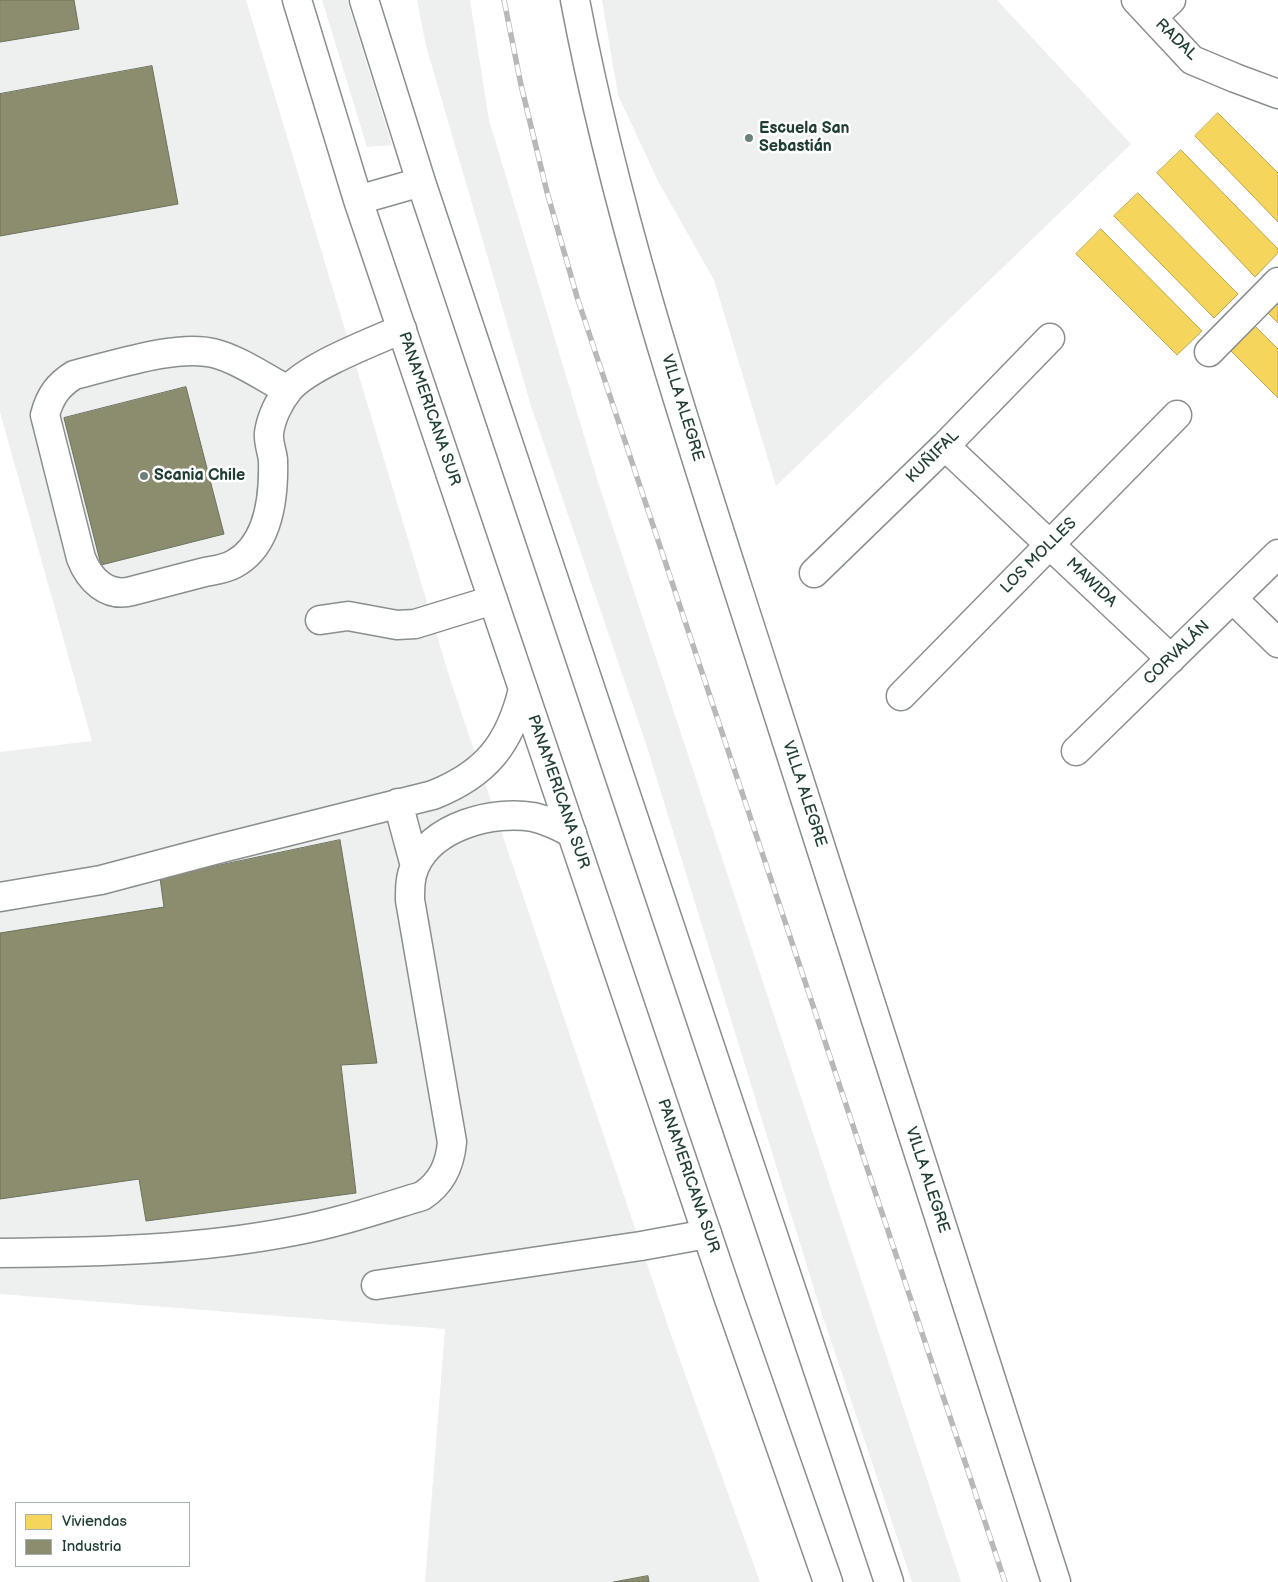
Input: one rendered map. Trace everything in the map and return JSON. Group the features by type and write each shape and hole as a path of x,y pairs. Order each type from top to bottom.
{"main road":[{"name":"PANAMERICANA SUR","path":"297,0 358,200 707,1234 828,1582"},
{"name":"VILLA ALEGRE","path":"575,0 622,202 679,402 1056,1582"},
{"name":"RADAL","path":"1153,6 1192,60 1278,94"},
{"path":"368,7 421,182 889,1582"},
{"path":"358,200 421,182"},
{"path":"1209,352 1278,282"},
{"path":"288,390 230,359 197,350 180,350 164,353 74,375 63,382 53,392 44,415 81,558 91,578 107,590 126,593 204,572 220,570 234,564 247,554 262,533 271,502 273,457 269,435 273,417 288,390 296,381 324,365 402,329"},
{"name":"KUÑIFAL","path":"814,574 945,446 1050,338"},
{"name":"LOS MOLLES","path":"901,696 1177,414"},
{"name":"MAWIDA","path":"945,446 1171,660"},
{"name":"CORVALÁN","path":"1076,751 1278,554"},
{"path":"1232,599 1278,643"},
{"path":"320,620 348,616 397,625 415,624 493,600"},
{"path":"0,897 101,880 433,795 453,787 471,776 487,762 511,728 523,688"},
{"path":"398,803 415,866"},
{"path":"0,1253 138,1250 188,1247 241,1240 346,1220 422,1196 431,1190 445,1172 451,1157 452,1142 410,900 410,882 415,866 422,854 432,843 465,824 488,817 512,815 533,817 553,823 572,833"},
{"path":"376,1285 641,1246 707,1234"}],"shaded area":[{"path":"0,0 246,0 450,679 671,1335 760,1582 425,1582 445,1329 0,1294 0,752 92,741 0,412"},
{"path":"322,0 347,0 392,145 367,147"},
{"path":"417,0 470,0 489,120 598,482 961,1582 912,1582 819,1305 646,744 531,406 426,46"},
{"path":"602,0 997,0 1131,144 776,486 714,280 658,181 618,95"}],"building: Viviendas":[{"path":"1218,113 1278,173 1278,222 1195,136"},
{"path":"1181,150 1278,249 1278,253 1255,277 1157,173"},
{"path":"1138,193 1238,294 1214,318 1114,216"},
{"path":"1101,229 1202,331 1177,355 1076,254"},
{"path":"1278,303 1278,323 1268,313"},
{"path":"1255,326 1278,349 1278,398 1231,351"}],"building: Industria":[{"path":"0,0 74,0 79,29 0,42"},
{"path":"152,66 178,204 0,236 0,94"},
{"name":"Scania Chile","path":"186,387 224,534 101,565 64,418"},
{"path":"340,840 377,1063 341,1065 356,1193 146,1221 139,1179 0,1199 0,933 164,907 160,878"},
{"path":"648,1576 649,1582 614,1582"}],"railway":[{"path":"504,0 521,85 547,192 577,297 1005,1582"}],"place":[{"name":"Escuela San Sebastián","path":"749,138"},
{"name":"Scania Chile","path":"144,476"}]}
